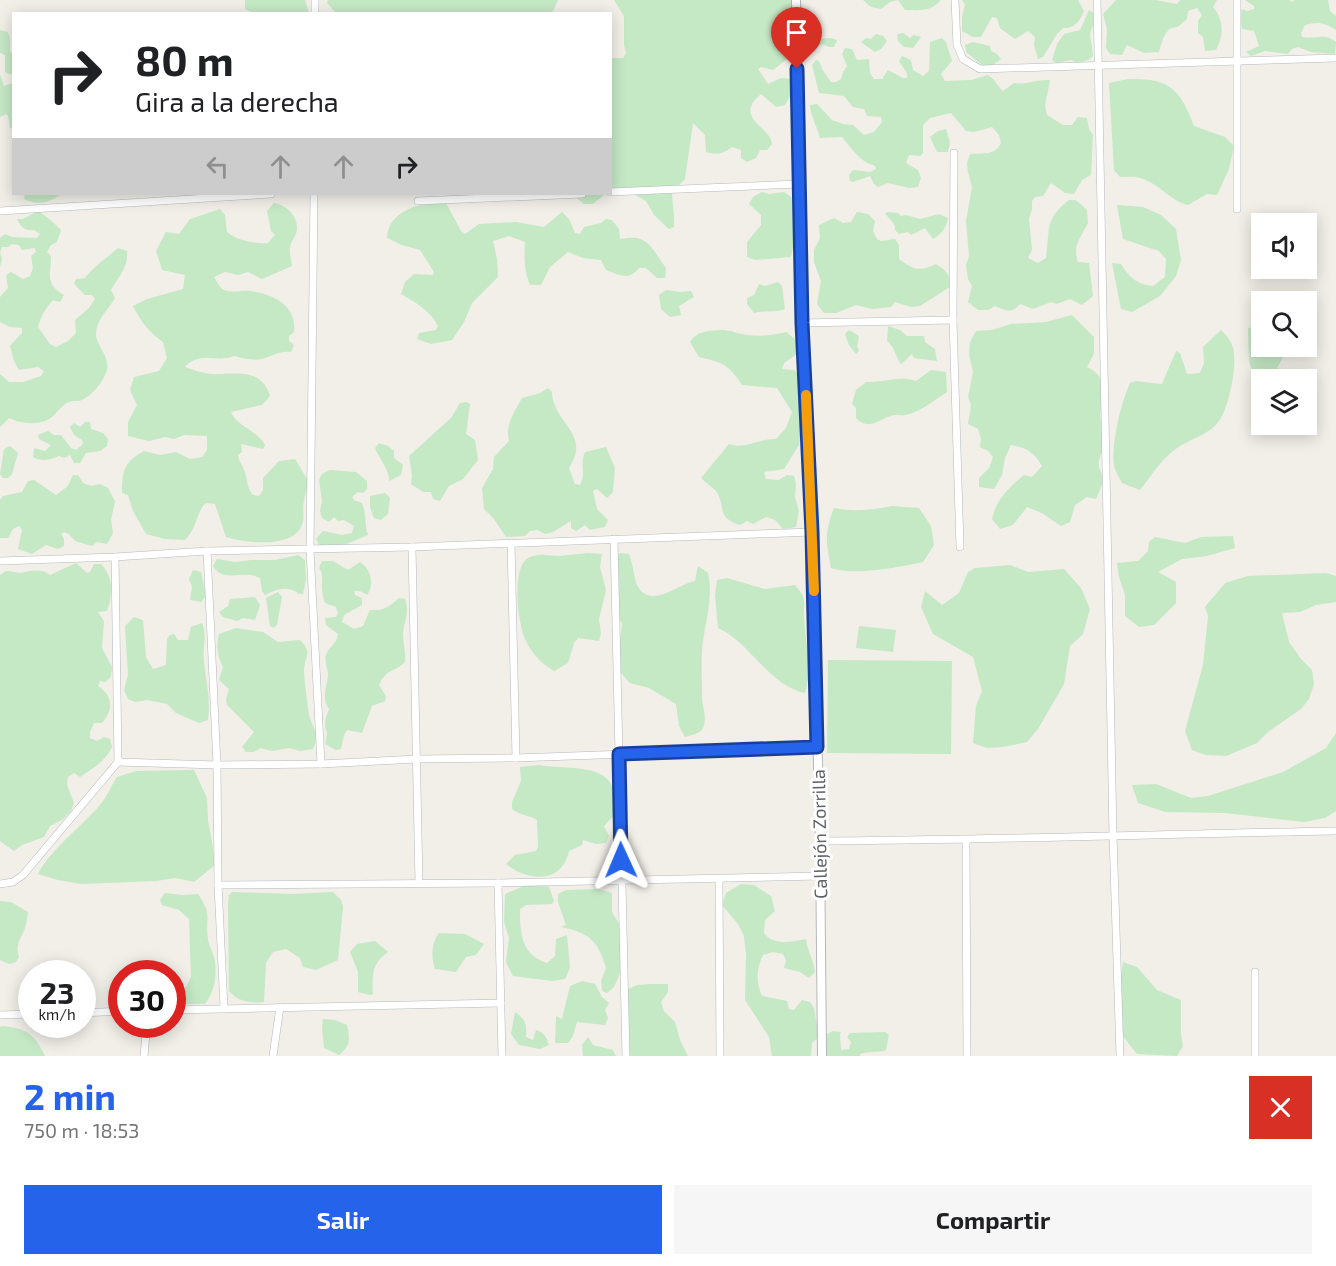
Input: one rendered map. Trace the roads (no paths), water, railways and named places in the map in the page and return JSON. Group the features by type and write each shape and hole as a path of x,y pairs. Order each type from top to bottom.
{"street":[{"name":"Callejón Zorrilla","path":"796,0 802,323 812,532 820,841 822,1056"},
{"path":"955,0 957,45 963,59 980,69 1336,58"},
{"path":"1097,0 1113,835 1120,1056"},
{"path":"1237,0 1237,209"},
{"path":"954,153 953,320 960,546"},
{"path":"612,192 800,184"},
{"path":"0,211 255,195"},
{"path":"314,195 309,550 321,764"},
{"path":"417,201 558,195"},
{"path":"802,323 953,320"},
{"path":"0,561 207,551 412,547 812,532"},
{"path":"614,539 626,1056"},
{"path":"511,543 516,758"},
{"path":"412,547 419,883"},
{"path":"207,551 217,765 218,885 224,1008"},
{"path":"0,885 13,882 23,875 118,762 115,557"},
{"path":"118,762 217,765 321,764 817,747"},
{"path":"820,841 966,840 1336,831"},
{"path":"966,840 967,1056"},
{"path":"218,885 498,883 820,876"},
{"path":"719,879 720,1056"},
{"path":"498,883 502,1056"},
{"path":"1255,972 1255,1056"},
{"path":"186,1009 501,1003"},
{"path":"273,1056 280,1007"},
{"path":"0,1015 18,1014"},
{"path":"144,1056 146,1038"}]}
